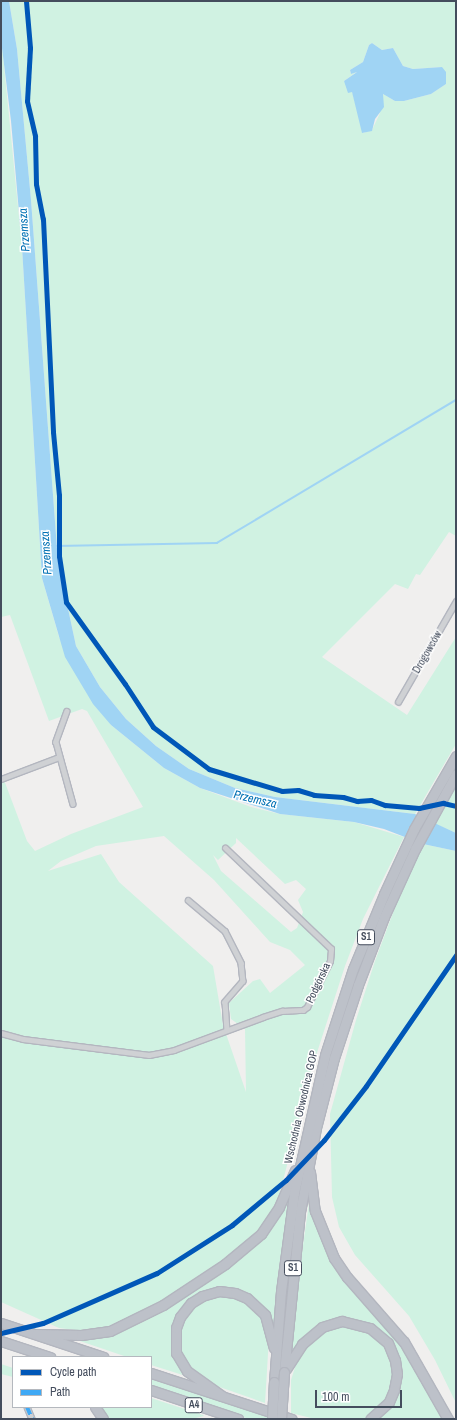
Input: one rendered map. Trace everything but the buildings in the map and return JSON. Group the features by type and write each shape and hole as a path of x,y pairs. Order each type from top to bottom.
{"highway":[{"name":"Wschodnia Obwodnica GOP","path":"272,1419 285,1253 299,1163 316,1089 337,1014 363,942 399,860 456,756"},
{"name":"Wschodnia Obwodnica GOP","path":"281,1419 296,1243 309,1165 328,1082 348,1014 375,939 408,862 456,774"},
{"path":"36,1334 81,1336 110,1331 163,1305 225,1264 261,1234 275,1213 299,1163"},
{"path":"309,1165 315,1211 321,1231 334,1258 347,1277 404,1342 448,1419"},
{"path":"222,1396 187,1371 176,1353 175,1340 178,1322 184,1312 196,1299 207,1294 224,1291 235,1293 253,1302 268,1320 276,1356"},
{"path":"284,1372 302,1344 322,1327 342,1321 370,1328 388,1343 395,1360 397,1374 394,1390 389,1402 370,1419"},
{"path":"1,1323 101,1356"},
{"path":"1,1341 47,1356"},
{"path":"23,1348 35,1356"},
{"name":"A4","path":"152,1373 292,1419"},
{"name":"A4","path":"152,1390 238,1419"},
{"path":"96,1408 103,1419"}],"street":[{"name":"Drogowców","path":"398,702 456,601"},
{"path":"67,711 58,733 59,757 73,804"},
{"path":"1,779 59,757"},
{"name":"Podgórska","path":"1,1033 23,1039 149,1055 174,1050 262,1017 282,1011 303,1010 307,1007 330,961 331,949 225,848"},
{"path":"188,900 225,932 241,963 243,981 225,1002 228,1030"},
{"path":"27,1408 32,1419"}],"green space":[{"path":"9,1 456,1 456,536 449,532 420,575 416,574 408,589 395,584 322,657 407,715 456,637 456,744 415,814 275,797 235,788 189,769 156,746 126,719 100,687 76,646 58,562 31,200 17,49","holes":["372,43 382,50 393,48 403,66 413,69 442,67 446,84 431,94 404,101 395,101 383,94 380,113 372,130 363,133 352,91 344,81 358,71 351,74 350,70 363,62 369,45"]},
{"path":"1,35 22,247 42,578 59,637 111,725 164,768 200,788 251,807 280,814 354,822 404,837 363,919 345,966 313,1065 278,1200 263,1224 250,1239 167,1298 109,1326 83,1331 59,1328 1,1302 1,781 4,780 27,841 35,851 71,834 143,807 87,711 82,709 49,721 10,615 1,617","holes":["164,836 214,880 270,942 290,950 305,965 270,993 260,979 253,981 229,1003 231,1019 245,1029 246,1092 223,1025 213,966 119,882 101,854 48,871 61,861 96,846","236,838 285,884 296,880 306,889 298,900 303,912 297,928 291,932 221,871 213,855 218,860 236,843"]},
{"path":"456,783 456,833 433,823"},
{"path":"423,844 456,851 456,1403 435,1360 409,1316 355,1255 339,1227 332,1197 330,1114 356,1020 375,961 403,886"},
{"path":"291,1181 274,1336 266,1312 258,1302 244,1293 213,1290 175,1320 181,1370 186,1376 152,1365 152,1356 124,1356 77,1340 108,1335 251,1246"},
{"path":"310,1196 321,1238 402,1342 446,1419 375,1419 392,1405 400,1369 374,1327 354,1319 332,1321 291,1356 288,1351"},
{"path":"227,1293 258,1307 269,1338 265,1403 211,1384 189,1371 176,1347 179,1321 199,1300"},
{"path":"341,1324 363,1328 384,1343 395,1370 389,1396 371,1416 365,1419 315,1419 291,1413 291,1380 300,1351 324,1330"},
{"path":"1,1364 12,1368 12,1377 1,1374"},
{"path":"152,1377 277,1419 249,1419 152,1386"},
{"path":"152,1398 204,1416 191,1419 107,1419 100,1408 152,1408"}],"water":[{"name":"Przemsza","path":"1,1 9,1 17,49 31,200 58,562 76,646 100,687 126,719 156,746 189,769 235,788 275,797 415,814 456,833 456,851 423,844 384,829 354,822 280,814 200,788 164,768 111,725 93,704 65,657 42,578 22,247 11,121 1,40"},
{"path":"372,43 382,50 393,48 403,66 413,69 442,67 446,72 446,84 431,94 404,101 395,101 383,94 384,107 375,119 372,131 362,133 352,92 348,93 344,81 357,72 351,74 350,70 363,62 369,45"}],"waterway":[{"name":"Przemsza","path":"56,546 217,543 456,400"}],"marked path":[{"path":"27,1408 32,1419"}],"cycle path":[{"path":"26,1 30,48 27,101 35,136 36,184 43,219 53,432 59,495 59,556 66,602 125,684 153,727 209,769 282,791 298,790 314,795 343,797 357,801 371,800 385,805 419,808 443,803 456,806"},
{"path":"1,1333 43,1323 157,1273 232,1225 286,1180 324,1140 366,1086 456,955"}]}
